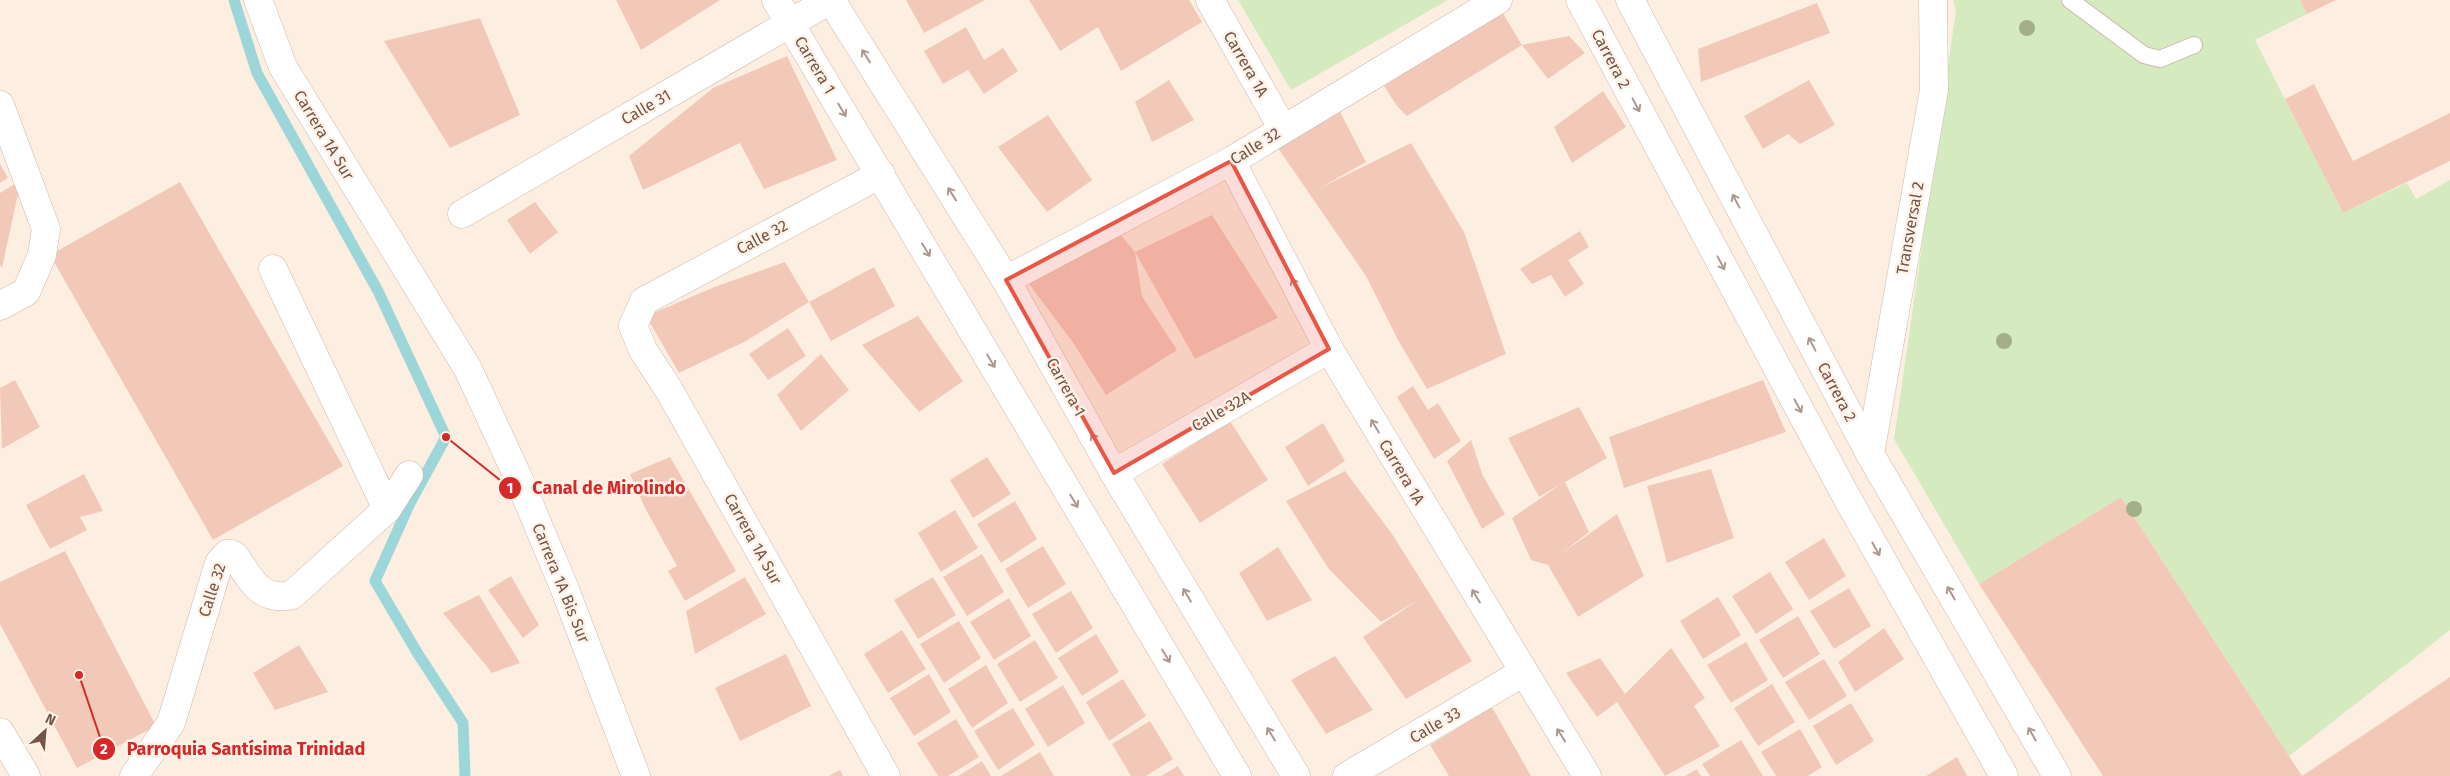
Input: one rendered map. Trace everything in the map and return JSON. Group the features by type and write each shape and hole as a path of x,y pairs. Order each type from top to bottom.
{"street":[{"name":"Carrera 1A Sur","path":"258,0 283,67 402,264"},
{"name":"Carrera 1","path":"776,0 1237,776"},
{"name":"Carrera 1","path":"831,0 1006,280 1114,473 1296,776"},
{"name":"Calle 31","path":"462,214 831,0"},
{"name":"Carrera 1A","path":"1210,0 1283,129"},
{"name":"Calle 32","path":"1006,280 1231,161 1498,0"},
{"name":"Carrera 2","path":"1580,0 1846,496 2004,776"},
{"name":"Carrera 2","path":"1630,0 1870,454 2057,776"},
{"name":"Transversal 2","path":"1870,454 1934,90 1933,0"},
{"path":"0,106 46,229 42,255 26,292 0,306"},
{"name":"Carrera 1A","path":"1231,161 1329,350 1522,673 1587,776"},
{"name":"Calle 32","path":"644,301 881,174"},
{"name":"Carrera 1A Bis Sur","path":"402,264 468,369 517,474 564,587 636,776"},
{"path":"273,269 387,509"},
{"name":"Carrera 1A Sur","path":"644,301 633,326 643,350 669,390 886,776"},
{"name":"Calle 32A","path":"1114,473 1329,350"},
{"name":"Calle 32","path":"134,776 171,723 219,563 223,556 231,554 235,556 254,585 266,594 280,598 292,595 387,509 409,475"},
{"name":"Calle 33","path":"1347,776 1522,673"},
{"path":"0,732 26,776"}],"lane":[{"path":"2070,0 2144,55 2160,59 2194,46"}],"highlighted area":[{"path":"1231,161 1329,349 1114,473 1006,280"}],"green space":[{"path":"1238,0 1448,0 1291,90"},
{"path":"1953,0 2300,0 2307,14 2255,40 2343,213 2407,183 2416,199 2450,180 2450,630 2289,756 2121,497 1979,584 1894,439 1956,10"}],"building":[{"path":"616,0 720,0 641,50"},
{"path":"906,0 985,0 924,33"},
{"path":"1029,0 1189,0 1202,22 1121,71 1098,27 1060,51"},
{"path":"2300,0 2336,0 2307,14"},
{"path":"1817,3 1830,33 1701,82 1698,49"},
{"path":"1502,12 1522,45 1407,116 1397,106 1384,86"},
{"path":"480,18 520,115 450,148 384,41"},
{"path":"966,27 984,60 1003,48 1018,71 984,94 968,70 943,84 924,51"},
{"path":"1569,36 1585,53 1548,79 1522,45"},
{"path":"787,56 837,160 764,189 740,143 643,190 629,156 713,88"},
{"path":"1169,80 1194,120 1152,142 1135,102"},
{"path":"1809,80 1835,125 1800,144 1788,134 1763,149 1744,116"},
{"path":"2314,84 2353,161 2450,113 2450,161 2343,213 2285,99"},
{"path":"1603,91 1626,127 1572,163 1554,127"},
{"path":"1336,104 1366,162 1320,188 1411,143 1464,232 1506,354 1427,389 1398,340 1366,276 1271,138"},
{"path":"1048,115 1092,180 1047,212 998,147"},
{"path":"0,164 8,178 0,183"},
{"path":"21,180 2,268 0,265 0,193"},
{"path":"180,182 343,466 213,540 50,255"},
{"path":"535,202 558,232 530,254 507,220"},
{"path":"1212,215 1278,318 1195,359 1135,252"},
{"path":"1116,229 1135,252 1142,296 1177,350 1106,395 1072,341 1029,284"},
{"path":"1580,231 1589,247 1568,260 1584,284 1565,297 1551,275 1532,284 1520,269"},
{"path":"785,262 809,302 746,341 679,373 646,316 717,286"},
{"path":"874,267 895,306 831,341 809,302"},
{"path":"918,316 963,381 919,412 862,345"},
{"path":"788,328 806,356 768,380 749,354"},
{"path":"821,354 849,390 801,431 777,395"},
{"path":"15,380 40,427 2,449 0,388"},
{"path":"1763,380 1786,432 1624,488 1609,437"},
{"path":"1413,386 1428,410 1438,403 1461,441 1434,459 1397,397"},
{"path":"1579,407 1607,458 1565,482 1589,532 1561,554 1617,514 1644,576 1578,617 1548,565 1531,560 1512,518 1561,484 1539,497 1508,438"},
{"path":"1230,421 1268,480 1200,523 1162,464"},
{"path":"1323,423 1345,461 1308,486 1285,447"},
{"path":"1471,440 1483,476 1505,514 1482,529 1447,461"},
{"path":"670,457 736,571 685,601 668,571 677,566 645,508 630,474"},
{"path":"987,457 1011,494 973,518 950,480"},
{"path":"1711,469 1734,538 1667,563 1647,486"},
{"path":"1345,471 1392,534 1472,661 1406,699 1363,637 1418,600 1381,622 1328,568 1286,501"},
{"path":"84,474 103,511 80,517 87,530 50,549 26,505"},
{"path":"2121,497 2302,776 2103,776 1979,584"},
{"path":"1015,501 1037,539 1001,563 977,524"},
{"path":"955,510 978,548 941,572 918,533"},
{"path":"1824,538 1846,576 1809,600 1785,562"},
{"path":"1043,546 1066,584 1028,608 1005,569"},
{"path":"1278,547 1312,600 1267,621 1239,573"},
{"path":"65,551 156,726 77,768 0,624 0,582"},
{"path":"982,554 1004,592 967,616 943,577"},
{"path":"1770,572 1793,609 1756,634 1732,596"},
{"path":"511,576 539,625 523,638 488,590"},
{"path":"745,577 766,614 695,654 686,611"},
{"path":"933,577 956,615 918,639 894,600"},
{"path":"1849,588 1871,626 1834,649 1810,611"},
{"path":"1071,591 1093,628 1056,653 1032,614"},
{"path":"479,595 520,663 492,673 443,613"},
{"path":"1718,597 1741,635 1703,659 1680,621"},
{"path":"1009,598 1031,636 994,660 970,622"},
{"path":"1798,616 1820,654 1783,678 1759,640"},
{"path":"959,621 981,658 944,683 920,644"},
{"path":"1884,628 1904,659 1855,692 1838,662"},
{"path":"902,630 926,669 888,693 864,654"},
{"path":"1096,634 1119,672 1082,696 1058,658"},
{"path":"1035,640 1058,678 1020,702 997,664"},
{"path":"1746,642 1768,680 1731,703 1707,665"},
{"path":"299,645 328,692 275,710 253,673"},
{"path":"1671,648 1705,698 1694,706 1720,746 1665,776 1617,702 1597,717 1566,673 1600,658 1625,694"},
{"path":"786,654 811,706 740,741 715,688"},
{"path":"1335,656 1373,710 1326,734 1291,680"},
{"path":"1824,659 1847,696 1809,720 1785,682"},
{"path":"986,665 1008,703 972,728 948,689"},
{"path":"929,674 951,712 914,736 890,698"},
{"path":"2450,677 2450,776 2302,776"},
{"path":"1123,679 1146,716 1109,741 1086,702"},
{"path":"1772,684 1795,722 1758,746 1734,708"},
{"path":"1063,685 1085,723 1048,747 1025,709"},
{"path":"1851,703 1874,741 1836,765 1813,726"},
{"path":"1492,707 1531,776 1449,776 1430,745"},
{"path":"1013,708 1035,745 998,770 974,731"},
{"path":"956,719 979,757 948,776 938,776 917,743"},
{"path":"1150,721 1173,759 1146,776 1131,776 1112,744"},
{"path":"1800,729 1822,767 1808,776 1776,776 1761,752"},
{"path":"1741,740 1763,776 1710,776 1702,764"},
{"path":"1040,752 1054,776 1001,776"},
{"path":"1957,757 1967,776 1926,776"},
{"path":"982,761 991,776 958,776"},
{"path":"1178,766 1184,776 1161,776"},
{"path":"1697,769 1701,776 1685,776"},
{"path":"840,770 843,776 829,776"}],"waterway":[{"path":"234,0 257,73 378,291 446,437 410,503 375,581 418,654 463,723 465,776"}],"place":[{"name":"Canal de Mirolindo","path":"446,437"},
{"name":"Parroquia Santísima Trinidad","path":"79,675"}]}
